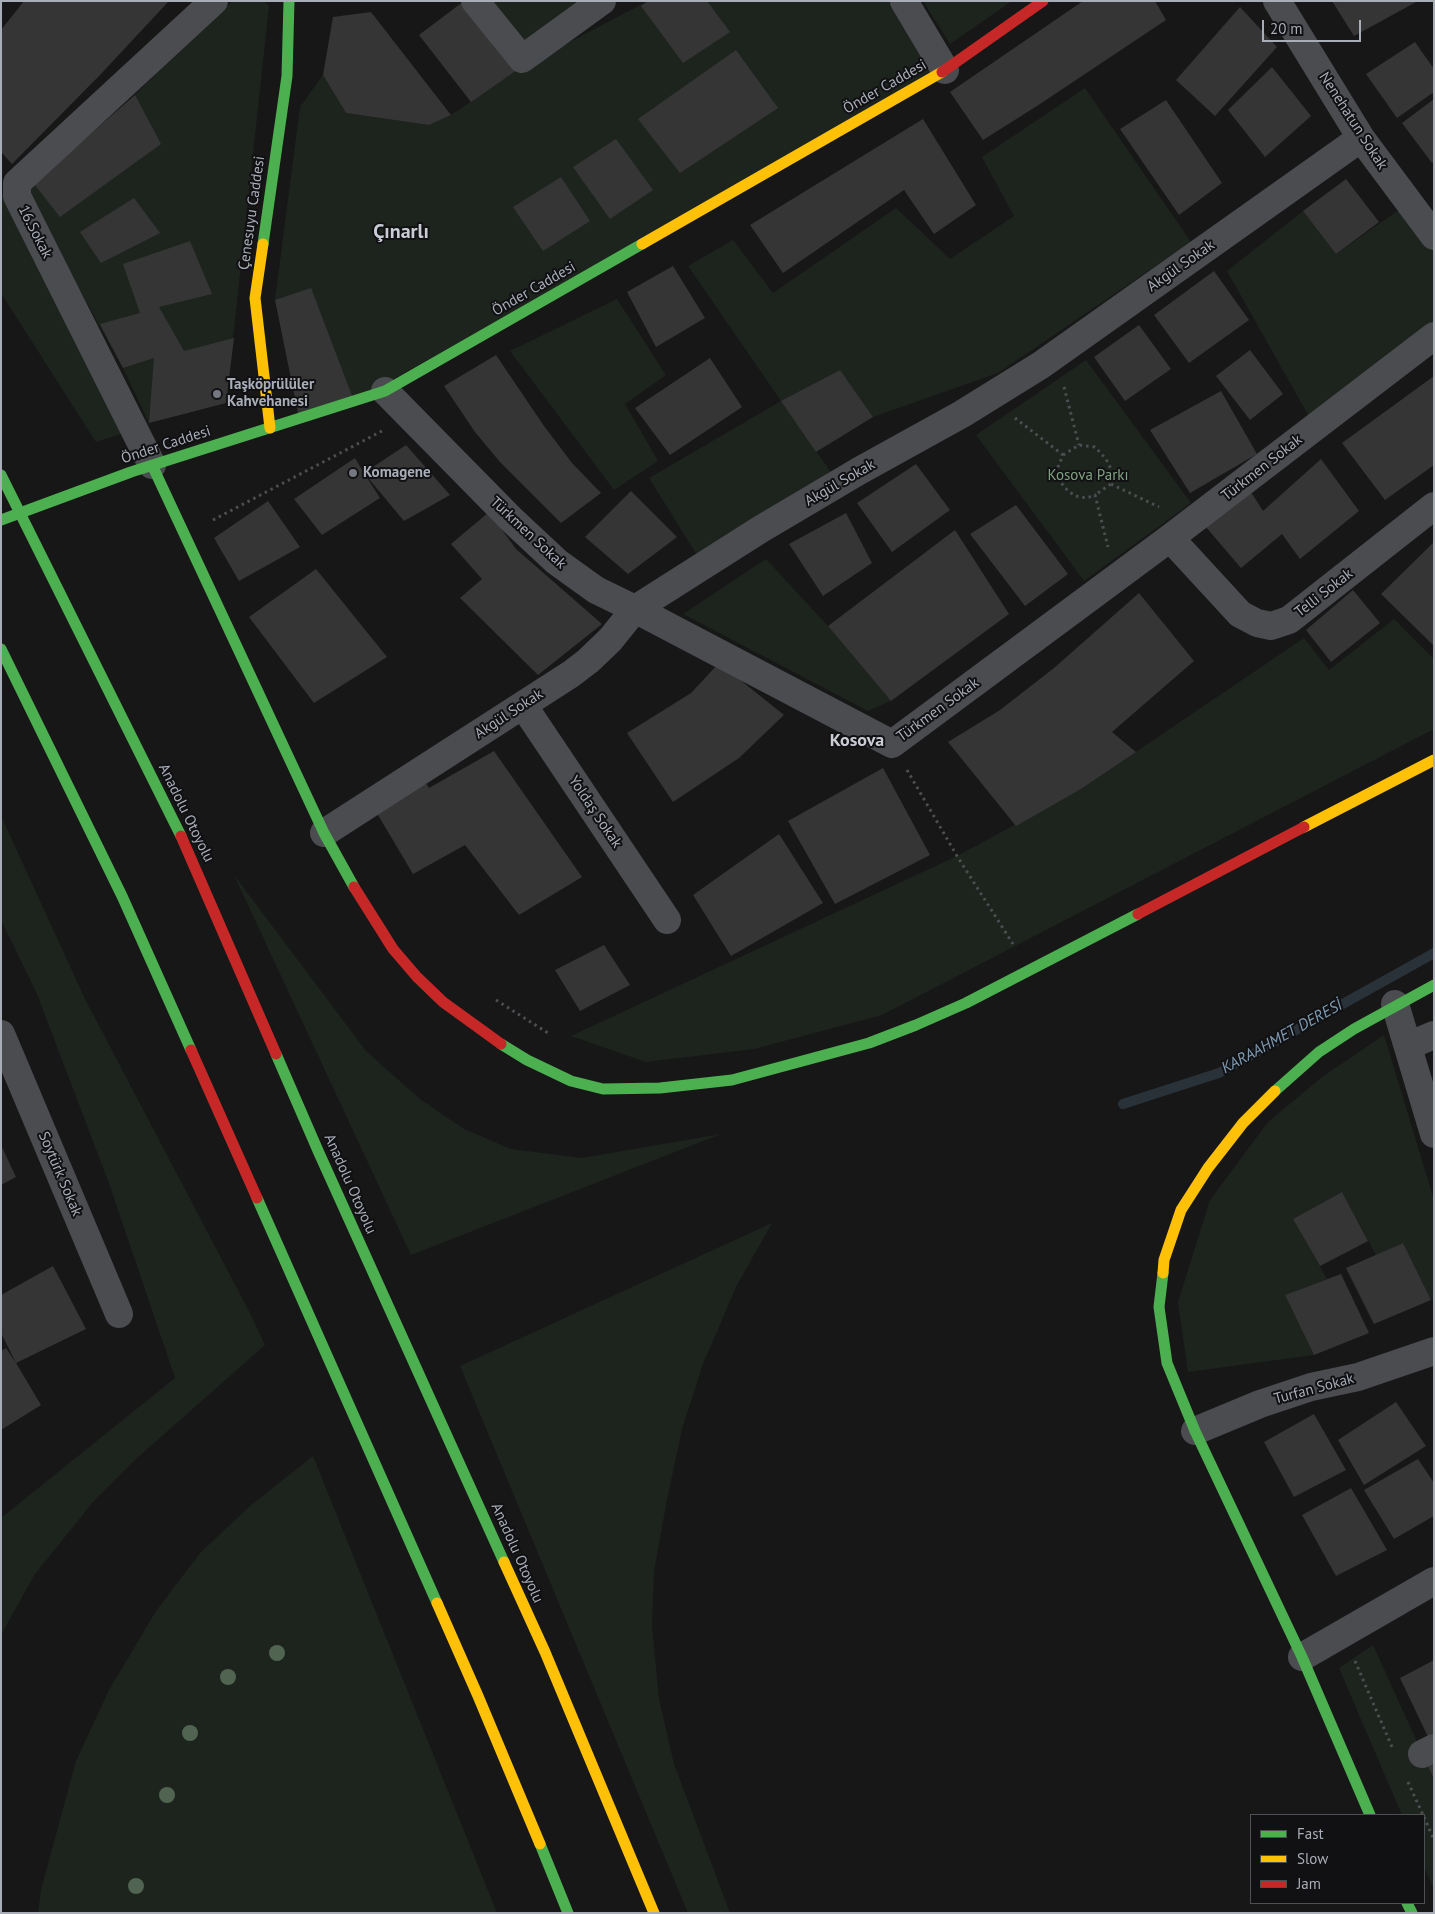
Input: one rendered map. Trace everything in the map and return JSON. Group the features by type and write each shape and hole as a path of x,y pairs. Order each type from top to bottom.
{"main road":[{"name":"Çenesuyu Caddesi","path":"270,428 255,298 287,76 289,1"},
{"name":"Önder Caddesi","path":"1,520 142,469 385,391 945,70 1043,1"},
{"path":"142,469 324,833 353,886 393,949 417,977 443,1002 491,1038 527,1060 571,1081 603,1088 643,1089 732,1080 868,1043 966,1003 1434,760"},
{"name":"Anadolu Otoyolu","path":"1,475 186,845 315,1144 545,1652 654,1913"},
{"path":"1,649 122,896 478,1696 568,1913"},
{"path":"1370,1814 1302,1657 1195,1431 1167,1362 1159,1307 1164,1260 1181,1210 1208,1168 1243,1123 1283,1082 1319,1052 1396,1004 1434,985"}],"street":[{"name":"16.Sokak","path":"142,469 17,196 18,183 214,1"},
{"path":"475,1 522,59 602,1"},
{"path":"904,1 945,70"},
{"name":"Nenehatun Sokak","path":"1277,1 1361,138 1434,236"},
{"name":"Akgül Sokak","path":"324,833 588,661 610,640 635,609 843,480 989,397 1055,354 1361,138"},
{"name":"Türkmen Sokak","path":"385,391 512,520 557,562 596,590 892,744 1117,578 1434,336"},
{"name":"Telli Sokak","path":"1180,530 1240,614 1257,623 1271,626 1289,620 1434,506"},
{"name":"Yoldaş Sokak","path":"523,705 668,920"},
{"path":"1396,1004 1434,1134"},
{"name":"Soytürk Sokak","path":"1,1034 119,1314"},
{"path":"1408,1046 1434,1035"},
{"name":"Turfan Sokak","path":"1195,1431 1260,1404 1311,1387 1358,1377 1434,1351"},
{"path":"1302,1657 1434,1581"}],"path":[{"path":"1055,354 1079,445"},
{"path":"989,397 1063,455"},
{"path":"1079,445 1095,447 1106,459 1112,471 1111,484 1095,495 1086,498 1075,496 1065,488 1058,478 1058,467 1063,455 1079,445"},
{"path":"1111,484 1180,530"},
{"path":"1095,495 1117,578"},
{"path":"892,744 957,856 1014,946"},
{"path":"493,998 551,1035"},
{"path":"1353,1658 1417,1752"},
{"path":"1407,1780 1422,1814"},
{"path":"1425,1820 1434,1840"}],"green space":[{"path":"233,1 264,1 269,6 226,403 149,423 123,368 30,200 31,180 86,138 135,95 199,30"},
{"path":"475,1 602,1 522,59"},
{"path":"648,1 904,1 945,70 354,401 275,300 300,107 323,75 346,113 429,125 451,115 520,68"},
{"path":"923,1 1012,1 950,44"},
{"path":"1085,88 1191,242 998,373 873,417 840,370 782,401 832,474 697,555 649,478 781,401 688,266 733,240 773,293 896,208 950,259 1014,216 982,157"},
{"path":"1,193 124,433 96,442 1,293"},
{"path":"1409,203 1434,236 1434,336 1315,427 1227,271 1303,211 1336,254"},
{"path":"617,299 666,375 625,404 658,461 614,490 510,351"},
{"name":"Kosova Parkı","path":"1086,360 1191,503 1084,581 976,435"},
{"path":"766,559 828,626 891,701 868,711 683,614"},
{"path":"1394,619 1434,659 1434,729 882,1015 754,1049 646,1062 571,1036 957,856 1081,789 1304,638 1329,670"},
{"path":"1,816 85,999 265,1345 136,1459 93,1502 35,1574 1,1635 1,1518 175,1378 110,1186 37,994 1,920"},
{"path":"234,875 366,1051 420,1099 464,1129 511,1149 582,1158 721,1134 411,1255"},
{"path":"1384,1035 1434,1200 1434,1298 1431,1300 1403,1243 1376,1255 1342,1192 1293,1219 1327,1279 1285,1295 1314,1355 1188,1372 1178,1302 1210,1200 1268,1122 1322,1077"},
{"path":"772,1223 737,1285 703,1364 682,1429 654,1571 652,1626 659,1699 674,1764 730,1913 688,1913 460,1366"},
{"path":"313,1456 497,1913 38,1913 41,1890 76,1761 109,1690 156,1611 200,1553 250,1506"},
{"path":"1373,1645 1434,1779 1434,1890 1425,1868 1425,1814 1402,1814 1339,1668"}],"building":[{"path":"24,1 169,1 100,75 12,164 1,152 1,30"},
{"path":"464,1 520,68 471,102 419,35"},
{"path":"648,1 707,1 730,32 683,63 641,6"},
{"path":"1083,1 1155,1 1166,20 983,140 950,92"},
{"path":"1332,1 1418,1 1354,36"},
{"path":"1240,7 1277,47 1215,116 1176,80"},
{"path":"371,12 451,115 429,125 346,113 323,75 333,17"},
{"path":"1415,42 1434,69 1434,92 1397,118 1366,74"},
{"path":"736,50 778,108 680,173 638,119"},
{"path":"1272,67 1311,116 1265,157 1228,110"},
{"path":"135,95 161,144 60,217 31,180 86,138"},
{"path":"1434,99 1434,162 1432,163 1402,123"},
{"path":"1166,100 1222,183 1179,215 1120,129"},
{"path":"923,119 976,205 934,234 904,190 783,273 750,225"},
{"path":"616,139 653,190 610,219 573,167"},
{"path":"561,177 590,221 543,251 513,207"},
{"path":"1346,179 1379,222 1336,254 1303,211"},
{"path":"134,198 160,233 101,263 80,232"},
{"path":"190,241 212,294 159,307 184,351 234,338 226,403 149,423 154,358 123,368 100,324 140,313 123,264"},
{"path":"673,266 705,318 656,347 627,292"},
{"path":"1214,271 1249,320 1189,363 1154,315"},
{"path":"311,288 354,401 299,418 275,300"},
{"path":"1139,325 1171,369 1125,401 1094,357"},
{"path":"1250,350 1283,394 1250,420 1216,376"},
{"path":"496,355 544,426 572,463 601,493 561,523 500,462 475,432 444,386"},
{"path":"710,358 742,407 670,455 635,408"},
{"path":"840,370 873,417 816,452 781,401"},
{"path":"1434,376 1434,465 1385,500 1342,443"},
{"path":"1221,391 1257,454 1190,493 1150,430"},
{"path":"406,445 450,495 404,521 364,473"},
{"path":"355,458 380,498 322,535 294,499"},
{"path":"1321,459 1359,511 1300,559 1282,534 1241,568 1205,526 1251,492 1263,511"},
{"path":"916,464 950,510 892,552 857,503"},
{"path":"631,491 677,537 628,574 585,537"},
{"path":"268,501 300,547 239,581 214,538"},
{"path":"1016,505 1068,574 1025,606 970,534"},
{"path":"489,512 516,549 602,624 538,675 460,598 482,579 451,544"},
{"path":"846,513 872,563 823,596 789,544"},
{"path":"955,530 1009,614 891,701 828,626"},
{"path":"1434,542 1434,646 1381,594"},
{"path":"316,569 387,657 314,703 249,617"},
{"path":"1353,590 1380,623 1331,662 1306,630"},
{"path":"1139,593 1194,661 1112,732 1136,752 1081,789 1016,826 948,742 1000,710 1054,668"},
{"path":"719,663 784,715 739,758 673,802 627,733 691,693"},
{"path":"494,751 582,877 519,915 465,845 413,874 375,810 424,780 429,788"},
{"path":"883,768 930,855 835,904 788,821"},
{"path":"779,834 823,903 731,956 693,895"},
{"path":"604,945 630,985 580,1011 555,970"},
{"path":"1,1145 16,1177 1,1185"},
{"path":"1342,1192 1368,1241 1320,1266 1293,1219"},
{"path":"1403,1243 1431,1300 1374,1324 1346,1268"},
{"path":"53,1266 86,1329 16,1363 1,1333 1,1295"},
{"path":"1341,1274 1369,1333 1314,1355 1285,1295"},
{"path":"6,1348 41,1405 1,1430 1,1351"},
{"path":"1396,1402 1426,1446 1364,1485 1338,1440"},
{"path":"1314,1414 1346,1470 1294,1497 1264,1442"},
{"path":"1418,1459 1434,1483 1434,1516 1394,1539 1364,1490"},
{"path":"1351,1488 1387,1550 1336,1576 1302,1515"},
{"path":"1434,1660 1434,1737 1429,1739 1400,1678"},
{"path":"1434,1761 1434,1779 1427,1764"}],"waterway":[{"name":"KARAAHMET DERESİ","path":"1123,1104 1219,1073 1434,953"}],"traffic: fast":[{"path":"263,244 287,76 289,1"},
{"path":"134,471 385,391 642,244"},
{"path":"152,465 324,833 354,887"},
{"path":"1,520 131,472"},
{"path":"1,475 181,836"},
{"path":"1,649 122,896 191,1050"},
{"path":"501,1044 527,1060 571,1081 603,1089 660,1088 732,1080 869,1043 916,1025 966,1003 1138,914"},
{"path":"1275,1091 1319,1052 1354,1029 1434,985"},
{"path":"276,1054 504,1562"},
{"path":"257,1198 437,1603"},
{"path":"1163,1273 1159,1307 1167,1363 1195,1431 1302,1657 1370,1814"},
{"path":"540,1844 568,1913"},
{"path":"1408,1904 1412,1913"}],"traffic: slow":[{"path":"642,244 942,72"},
{"path":"263,244 255,298 270,428"},
{"path":"1304,827 1434,760"},
{"path":"1163,1273 1164,1260 1181,1210 1208,1168 1243,1123 1275,1091"},
{"path":"504,1562 545,1652 654,1913"},
{"path":"437,1603 540,1844"}],"traffic: jam":[{"path":"942,72 1043,1"},
{"path":"1138,914 1304,827"},
{"path":"181,836 276,1054"},
{"path":"354,887 393,949 417,977 443,1002 501,1044"},
{"path":"191,1050 257,1198"}],"place":[{"name":"Taşköprülüler Kahvehanesi","path":"217,394"},
{"name":"Komagene","path":"353,473"}],"district":[{"name":"Çınarlı","path":"401,232"},
{"name":"Kosova","path":"857,741"}]}
